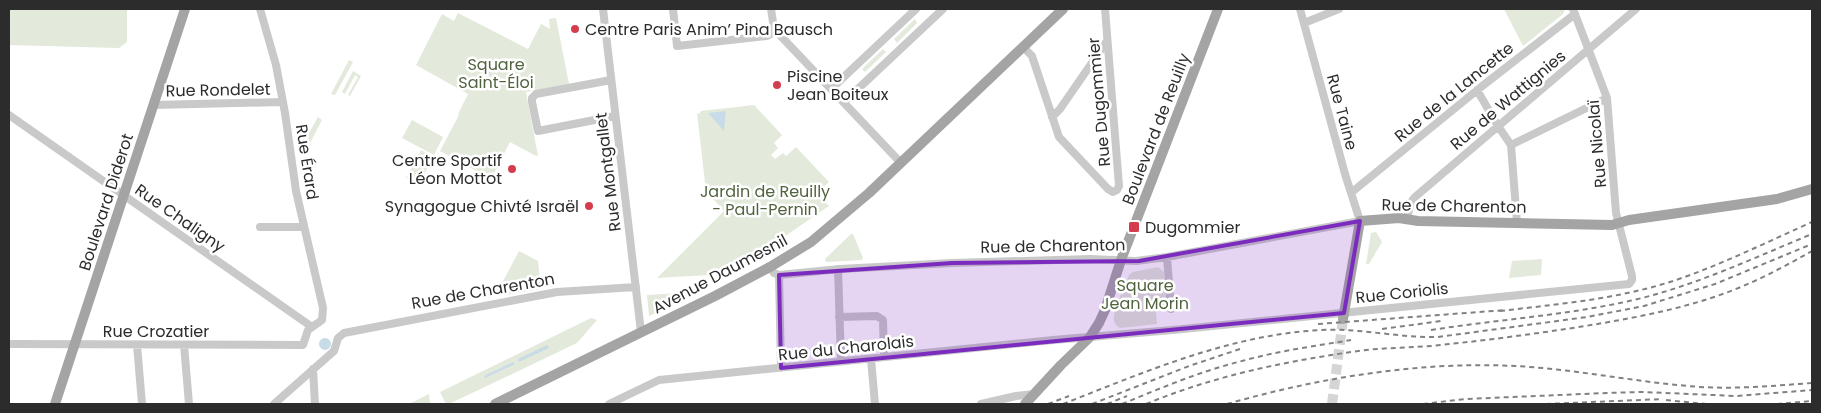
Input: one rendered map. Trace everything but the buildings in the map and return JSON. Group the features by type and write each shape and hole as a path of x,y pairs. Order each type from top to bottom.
{"main road":[{"name":"Boulevard Diderot","path":"55,404 185,9"},
{"name":"Avenue Daumesnil","path":"498,404 770,267 811,242 901,163 1063,9"},
{"name":"Boulevard de Reuilly","path":"1024,404 1090,338 1105,310 1121,260 1218,9"},
{"name":"Rue de Charenton","path":"1360,221 1407,218 1418,221 1620,224 1629,220 1777,199 1812,189"},
{"path":"1344,316 1360,221"}],"street":[{"name":"Rue Érard","path":"260,9 276,65 296,191 323,308 322,320 312,327"},
{"name":"Rue Montgallet","path":"602,9 641,332"},
{"path":"673,9 677,46 767,36 776,30"},
{"path":"772,9 776,30 901,163"},
{"path":"831,89 916,9"},
{"path":"844,102 943,9"},
{"name":"Rue Dugommier","path":"1052,116 1058,137 1064,145 1108,189 1115,191 1119,186 1105,9"},
{"name":"Rue Taine","path":"1300,9 1360,221"},
{"path":"1304,22 1338,9"},
{"name":"Rue de Wattignies","path":"1407,218 1411,202 1415,197 1636,9"},
{"name":"Rue Nicolaï","path":"1574,11 1608,98 1616,213 1632,280"},
{"name":"Rue de la Lancette","path":"1352,192 1574,11"},
{"path":"1023,47 1032,56 1052,116 1060,109 1107,41"},
{"path":"611,80 534,95 532,100 538,131 616,116"},
{"path":"1477,90 1511,145 1517,223"},
{"path":"1511,145 1608,98"},
{"name":"Rue Rondelet","path":"153,105 282,102"},
{"name":"Rue Chaligny","path":"9,114 312,327"},
{"name":"Rue de Charenton","path":"779,275 838,269 978,262 1090,259 1139,260 1167,257 1360,221"},
{"path":"260,227 304,227"},
{"path":"1167,257 1171,309"},
{"path":"770,267 774,273 779,275 781,368"},
{"path":"838,269 841,361"},
{"name":"Rue Coriolis","path":"1090,338 1344,316 1618,286 1629,284 1632,280"},
{"name":"Rue de Charenton","path":"313,369 334,351 338,338 344,333 557,292 636,287"},
{"path":"839,317 877,316 881,318 883,320 884,358"},
{"name":"Rue Crozatier","path":"9,344 303,345 306,334 312,327"},
{"name":"Rue du Charolais","path":"609,404 620,402 659,380 1090,338"},
{"path":"137,345 142,404"},
{"path":"184,345 189,404"},
{"path":"871,359 875,404"},
{"path":"274,404 313,369"},
{"path":"313,369 314,404"},
{"path":"981,404 1034,394"}],"highlighted area":[{"path":"1360,221 1344,313 781,368 779,275 952,263 1139,261"}],"green space":[{"path":"9,9 127,9 127,42 119,48 9,45"},
{"path":"1504,9 1565,9 1563,14 1523,46"},
{"name":"Square Saint-Éloi","path":"458,13 528,49 541,24 550,29 549,19 556,18 569,84 526,92 538,156 510,142 491,179 440,151 468,94 416,65 442,14 454,21"},
{"path":"915,19 917,23 897,43 894,39"},
{"path":"883,49 886,52 865,72 862,69"},
{"path":"349,60 353,62 335,95 331,94"},
{"path":"353,71 361,76 350,96 348,95 358,77 355,75 345,94 342,92"},
{"name":"Jardin de Reuilly - Paul-Pernin","path":"754,105 782,135 774,143 778,148 771,155 775,159 783,153 786,156 796,147 829,182 817,193 829,206 778,241 727,268 710,275 657,278 724,211 706,191 697,113"},
{"path":"318,117 322,120 310,143 305,140"},
{"path":"412,120 443,137 434,155 402,138"},
{"path":"421,150 433,157 419,185 406,178"},
{"path":"1376,232 1382,242 1369,264 1366,264 1371,233"},
{"path":"853,234 863,258 862,260 826,262 825,259"},
{"path":"519,251 538,261 541,289 505,295 500,287"},
{"path":"1542,259 1541,275 1509,278 1512,261"},
{"name":"Square Jean Morin","path":"1158,267 1164,272 1167,310 1157,311 1157,324 1120,328 1114,321 1114,313 1121,294 1123,295 1129,275 1133,272"},
{"path":"681,293 682,301 649,316 647,295"},
{"path":"591,318 597,320 577,343 446,404 440,392"},
{"path":"429,394 430,404 409,404"}],"water":[{"path":"486,63 492,69 486,75 480,69"},
{"path":"726,111 724,131 708,113"},
{"path":"323,338 327,338 331,344 327,350 323,350 319,346 319,342"},
{"path":"547,345 549,348 519,362 518,359"},
{"path":"513,362 515,364 485,378 484,376"}],"tunnel":[{"path":"1332,404 1343,319"}],"railway":[{"path":"1500,311 1589,300 1633,292 1676,280 1711,267 1812,222"},
{"path":"1431,330 1590,309 1642,298 1707,277 1812,234"},
{"path":"1063,404 1189,357 1254,339 1287,333 1336,330 1438,337 1587,317 1644,306 1715,284 1812,244"},
{"path":"1146,404 1199,385 1282,364 1366,350 1439,345 1511,337 1628,319 1664,311 1699,302 1742,287 1812,251"},
{"path":"1318,324 1506,310"},
{"path":"1382,329 1441,321"},
{"path":"1122,404 1181,380 1227,365 1256,357 1351,340"},
{"path":"1092,404 1189,366 1240,349"},
{"path":"1227,404 1333,379 1370,373 1443,366 1515,366 1580,372 1666,384 1719,388 1812,383"},
{"path":"1423,404 1465,399 1607,393 1643,392 1736,396 1812,390"},
{"path":"1048,404 1069,396"},
{"path":"1107,404 1127,396"},
{"path":"1546,404 1663,399"},
{"path":"1666,400 1706,404"},
{"path":"1777,404 1812,401"}],"place":[{"name":"Centre Paris Anim’ Pina Bausch","path":"575,29"},
{"name":"Piscine Jean Boiteux","path":"777,85"},
{"name":"Centre Sportif Léon Mottot","path":"512,169"},
{"name":"Synagogue Chivté Israël","path":"589,206"},
{"name":"Dugommier","path":"1134,227"}]}
